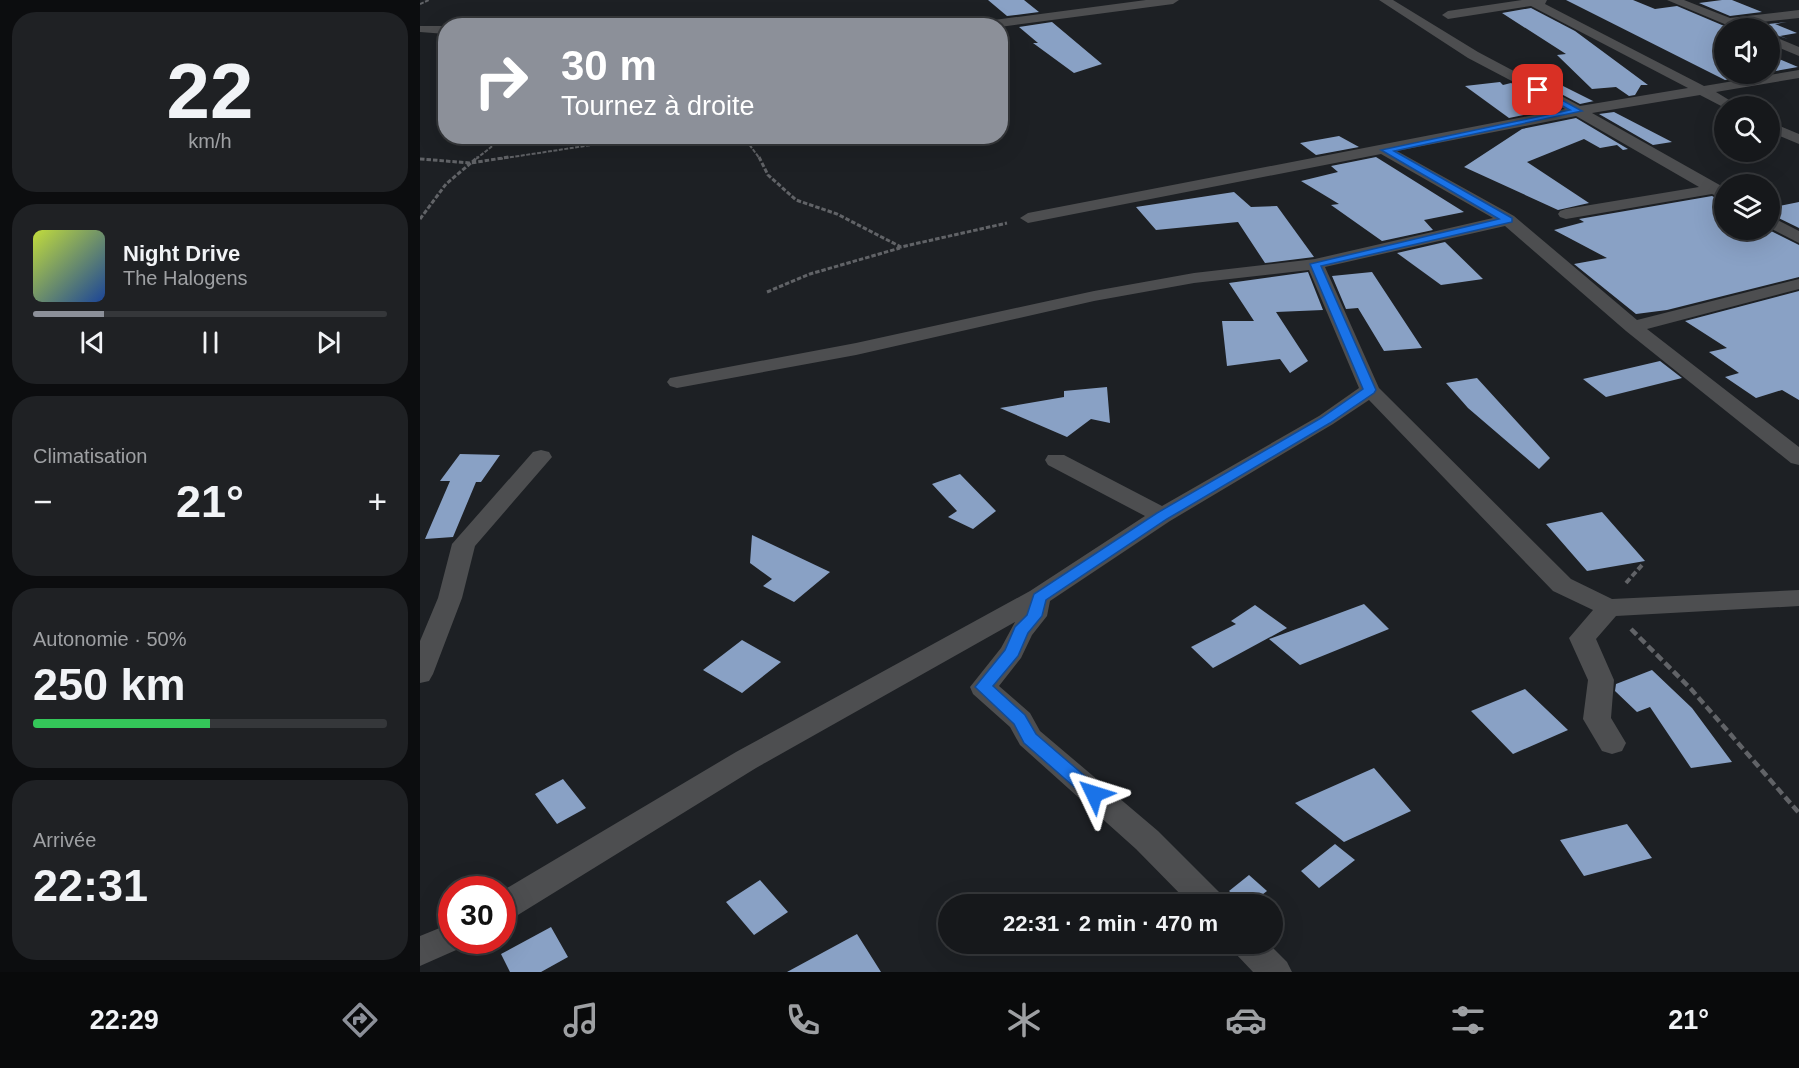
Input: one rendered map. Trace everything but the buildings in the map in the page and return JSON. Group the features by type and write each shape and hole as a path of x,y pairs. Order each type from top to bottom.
{"street":[{"path":"1008,22 1173,0"},
{"path":"1384,0 1473,55 1578,111 1714,189"},
{"path":"1448,15 1549,0"},
{"path":"1673,0 1718,18"},
{"path":"1531,1 1714,97"},
{"path":"1764,18 1799,14"},
{"path":"421,29 438,30"},
{"path":"1780,43 1799,52"},
{"path":"1028,218 1578,111 1799,74"},
{"path":"1780,131 1799,140"},
{"path":"1385,150 1508,220 1633,327 1796,453"},
{"path":"1566,214 1714,193"},
{"path":"677,382 856,349 1094,296 1194,278 1315,264 1508,220"},
{"path":"1780,227 1799,238"},
{"path":"1315,264 1370,390 1562,585 1609,608 1799,598"},
{"path":"1633,327 1799,284"},
{"path":"516,900 746,760 1039,597 1162,516 1326,420 1370,390"},
{"path":"420,674 450,598 464,544 541,457"},
{"path":"1056,460 1162,516"},
{"path":"1039,597 1034,616 1021,631 1012,652 983,687 1020,720 1030,738 1147,840 1200,894"},
{"path":"1609,608 1582,638 1601,680 1597,719 1612,743"},
{"path":"420,952 438,944"},
{"path":"1258,954 1275,972"}],"path":[{"path":"420,4 429,0"},
{"path":"420,219 428,204 471,163 495,144"},
{"path":"420,159 471,163 598,144"},
{"path":"749,144 762,161 768,175 796,200 837,214 888,238 901,248"},
{"path":"767,292 810,274 901,248 1028,218"},
{"path":"1641,565 1613,597 1609,608 1690,689 1799,813"}],"route":[{"path":"1094,794 1030,738 1020,720 983,687 1012,652 1021,631 1034,616 1039,597 1162,516 1326,420 1370,390 1315,264 1508,220 1385,150 1578,111 1538,90"}]}
